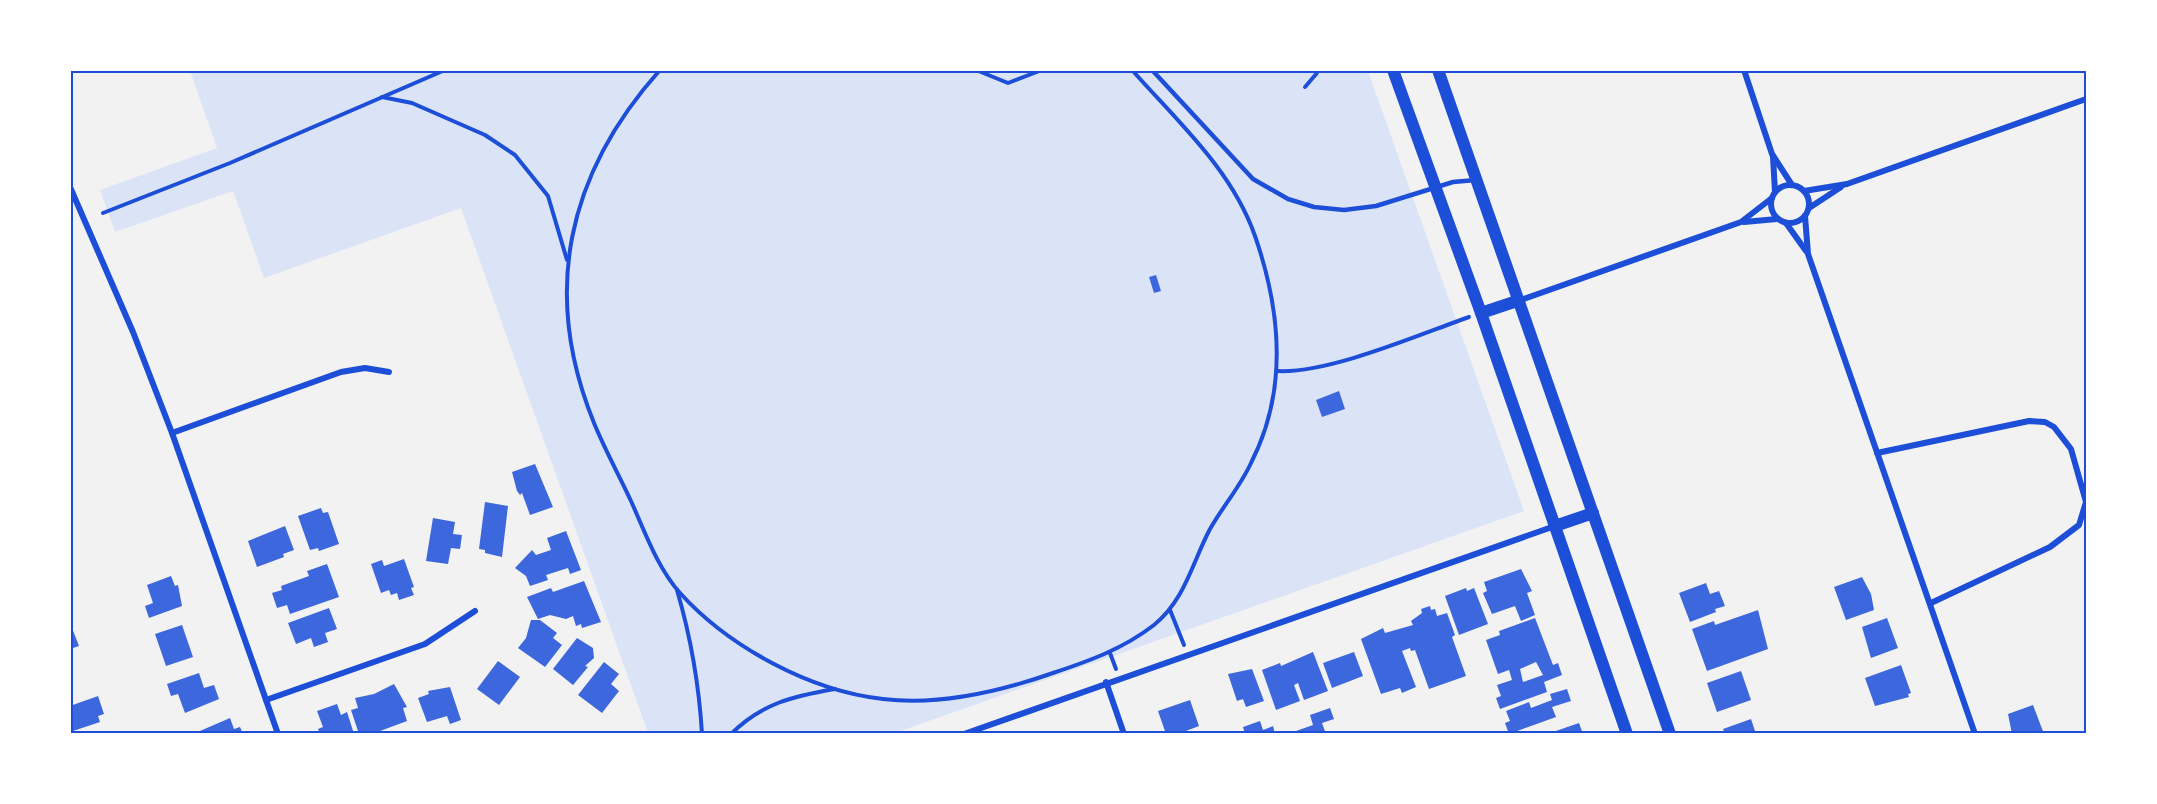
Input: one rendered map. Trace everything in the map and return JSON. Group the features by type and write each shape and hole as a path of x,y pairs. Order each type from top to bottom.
{"main road":[{"path":"1393,70 1481,313 1627,734"},
{"path":"1437,70 1670,734"},
{"path":"1481,313 1518,301"},
{"path":"1555,526 1593,513"}],"street":[{"path":"1744,70 1772,154 1792,185"},
{"path":"1741,222 1786,185 1804,190 1847,184 2086,99"},
{"path":"1772,154 1772,209 1778,219"},
{"path":"1786,223 1796,222 1805,216 1809,208 1847,184"},
{"path":"71,190 133,332 172,433 278,734"},
{"path":"1804,190 1809,208"},
{"path":"1805,216 1808,254 1976,734"},
{"path":"1518,301 1741,222 1778,219 1786,223 1808,254"},
{"path":"172,433 341,372 365,368 389,372"},
{"path":"1877,453 2029,421 2045,422 2054,427 2071,449 2085,490 2086,502 2084,514 2072,533 2050,547 1931,603"},
{"path":"964,734 1106,682 1555,526"},
{"path":"266,700 425,644 476,611"},
{"path":"1106,682 1124,734"}],"lane":[{"path":"1152,70 1253,179 1288,199 1314,207 1344,210 1376,206 1453,182 1476,180"}],"path":[{"path":"103,213 230,163 445,70"},
{"path":"660,70 630,106 615,129 578,211 567,261 569,336 588,407 650,543 677,590 688,628 700,694 702,734"},
{"path":"976,70 1008,83 1042,70"},
{"path":"677,590 726,636 747,650 789,671 837,689 885,699 916,700 980,694 1010,687 1110,653 1140,635 1170,610 1184,589 1210,529 1239,487 1264,436 1277,371 1278,337 1254,234 1227,176 1132,70"},
{"path":"1305,87 1317,73 1316,70"},
{"path":"381,97 412,103 484,135 515,155 548,196 567,261"},
{"path":"1277,371 1295,372 1345,360 1481,313"},
{"path":"1170,610 1187,654"},
{"path":"732,734 747,717 776,702 837,689"}],"shaded area":[{"path":"190,71 1368,71 1524,511 895,733 648,733 461,208 264,278 233,191 115,232 100,190 217,148"}],"building":[{"path":"1156,275 1161,291 1154,293 1149,277"},
{"path":"1339,391 1345,409 1322,417 1316,400"},
{"path":"535,464 553,507 530,515 522,493 520,495 517,491 512,472"},
{"path":"485,502 508,506 502,557 485,553 485,550 479,549"},
{"path":"321,508 323,513 328,512 339,544 319,551 318,548 310,550 298,516"},
{"path":"433,518 455,522 453,534 462,535 460,549 451,548 448,564 426,561"},
{"path":"285,526 294,550 283,554 284,557 257,567 248,541"},
{"path":"566,531 581,570 570,574 568,568 546,575 548,580 530,586 526,576 515,568 532,550 536,555 551,550 547,538"},
{"path":"404,559 414,587 411,588 414,595 399,600 397,593 391,595 389,590 381,593 371,564 382,560 384,566"},
{"path":"327,564 339,597 290,614 287,605 277,608 272,593 282,590 281,586 309,576 307,571"},
{"path":"1521,569 1532,591 1527,593 1535,615 1521,621 1515,606 1492,614 1483,593 1487,591 1484,582"},
{"path":"171,576 175,586 178,585 182,606 149,618 145,606 153,603 147,585"},
{"path":"1862,577 1871,594 1874,610 1846,620 1834,587"},
{"path":"584,581 601,622 582,628 581,624 576,626 573,616 566,619 550,615 538,619 527,597 551,588 553,592"},
{"path":"1706,583 1710,594 1719,591 1725,606 1690,622 1679,593"},
{"path":"1466,588 1467,591 1474,588 1488,624 1459,635 1445,596"},
{"path":"1430,606 1431,610 1435,609 1437,616 1447,613 1455,635 1452,637 1466,676 1429,689 1415,650 1411,651 1410,648 1402,651 1416,687 1402,693 1400,688 1381,694 1361,639 1383,628 1385,633 1413,625 1411,621 1422,613 1421,609"},
{"path":"329,608 337,629 325,633 328,642 314,647 311,638 296,644 288,623"},
{"path":"1758,610 1768,649 1707,671 1692,629 1714,621 1715,625"},
{"path":"1535,618 1553,665 1558,663 1562,675 1544,682 1547,692 1500,709 1496,698 1501,696 1497,685 1512,680 1509,670 1498,674 1486,640 1500,635 1499,631","holes":["1536,662 1543,675 1523,682 1520,669"]},
{"path":"1887,618 1898,648 1871,658 1862,627"},
{"path":"531,620 540,620 557,633 553,638 562,645 545,667 518,648 526,638"},
{"path":"70,623 79,646 70,649"},
{"path":"182,625 193,657 166,666 155,634"},
{"path":"577,638 593,648 594,658 585,666 588,667 573,685 553,669"},
{"path":"1313,652 1328,691 1304,700 1298,683 1294,685 1300,701 1276,710 1262,670 1280,663 1281,666"},
{"path":"1354,652 1363,676 1332,688 1323,663"},
{"path":"498,661 520,677 499,705 477,689"},
{"path":"604,662 619,674 611,684 619,691 602,713 578,695"},
{"path":"1901,665 1911,693 1908,694 1909,697 1875,706 1865,678"},
{"path":"1252,669 1264,701 1246,707 1243,699 1237,701 1228,674"},
{"path":"1741,671 1751,700 1717,712 1707,683"},
{"path":"199,673 204,688 214,685 219,699 185,713 178,694 171,696 167,684"},
{"path":"394,684 407,707 403,708 407,721 372,734 367,731 359,734 351,710 358,708 355,698 374,694"},
{"path":"450,687 461,720 450,724 447,716 427,722 418,698 429,694 428,691"},
{"path":"1567,689 1571,701 1552,707 1556,717 1509,734 1505,723 1510,721 1506,711 1529,702 1531,708 1552,700 1550,694"},
{"path":"98,696 104,714 98,716 100,722 70,732 70,706"},
{"path":"1190,700 1199,726 1178,734 1166,734 1158,711"},
{"path":"337,704 341,715 347,712 354,734 320,734 318,729 323,727 317,711"},
{"path":"2033,705 2044,734 2012,734 2008,714"},
{"path":"1330,708 1334,719 1322,723 1326,734 1297,734 1296,731 1313,725 1310,715"},
{"path":"230,718 234,729 240,727 243,734 193,734"},
{"path":"1751,719 1756,734 1725,734 1723,729"},
{"path":"1260,721 1263,730 1273,726 1275,734 1245,734 1243,727"},
{"path":"1579,723 1583,734 1550,734 1550,733"}]}
